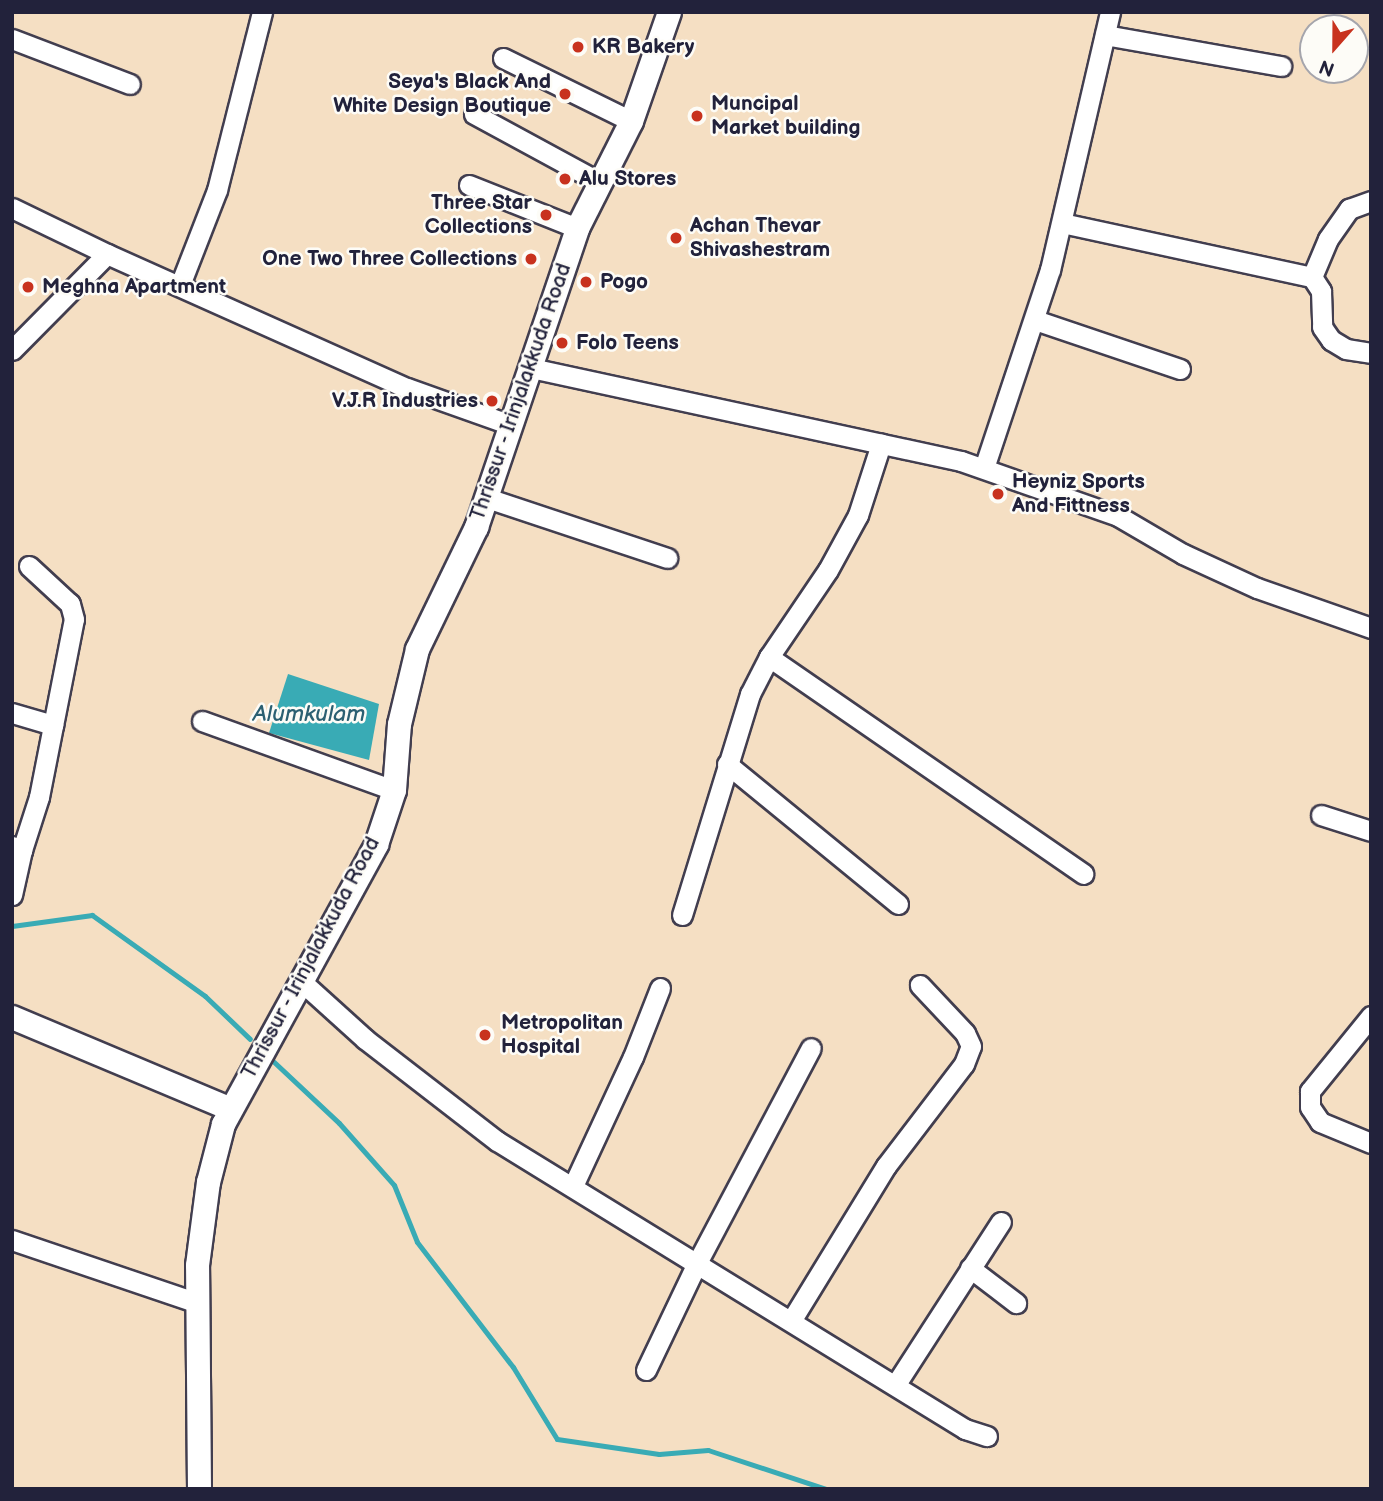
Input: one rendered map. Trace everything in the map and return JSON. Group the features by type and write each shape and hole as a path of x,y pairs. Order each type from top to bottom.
{"main road":[{"name":"Thrissur - Irinjalakkuda Road","path":"199,1489 197,1265 208,1182 229,1108 302,982 376,844 394,790 399,724 417,649 487,498 577,228 631,121 669,12"},
{"path":"12,1017 229,1108"}],"street":[{"path":"180,285 217,190 262,12"},
{"path":"984,468 1035,320 1062,223 1110,12"},
{"path":"1105,35 1281,66"},
{"path":"12,39 130,84"},
{"path":"503,58 631,121"},
{"path":"474,114 599,182"},
{"path":"469,186 577,228"},
{"path":"1312,276 1328,239 1349,209 1371,201"},
{"path":"12,208 107,254 407,388 511,425"},
{"path":"1062,223 1312,276 1321,290 1322,327 1331,340 1346,349 1371,353"},
{"path":"12,350 107,254"},
{"path":"1035,320 1180,369"},
{"path":"531,368 984,468 1118,516 1183,554 1256,588 1371,628"},
{"path":"682,915 750,695 769,657 828,570 858,514 881,444"},
{"path":"487,498 667,558"},
{"path":"12,895 17,848 39,797 74,619 70,604 29,566"},
{"path":"769,657 1083,874"},
{"path":"12,713 53,725"},
{"path":"202,721 394,790"},
{"path":"727,764 898,904"},
{"path":"1321,815 1371,831"},
{"path":"302,982 365,1040 497,1141 573,1185 965,1429 987,1437"},
{"path":"791,1321 886,1166 964,1064 971,1046 965,1033 920,985"},
{"path":"573,1185 633,1057 660,988"},
{"path":"1371,1016 1310,1091 1310,1107 1320,1122 1371,1143"},
{"path":"646,1370 697,1264 811,1048"},
{"path":"896,1384 1001,1222"},
{"path":"12,1240 198,1303"},
{"path":"970,1268 1016,1303"}],"water":[{"name":"Alumkulam","path":"288,674 379,704 369,760 269,733"}],"waterway":[{"path":"12,926 92,915 205,996 250,1039"},
{"path":"274,1062 339,1123 394,1185 417,1242 513,1367 557,1439 659,1454 708,1450 826,1489"}],"place":[{"name":"KR Bakery","path":"578,47"},
{"name":"Seya's Black And White Design Boutique","path":"565,94"},
{"name":"Muncipal Market building","path":"697,116"},
{"name":"Alu Stores","path":"565,179"},
{"name":"Three Star Collections","path":"546,215"},
{"name":"Achan Thevar Shivashestram","path":"676,238"},
{"name":"One Two Three Collections","path":"531,259"},
{"name":"Pogo","path":"586,282"},
{"name":"Meghna Apartment","path":"28,287"},
{"name":"Folo Teens","path":"562,343"},
{"name":"V.J.R Industries","path":"492,401"},
{"name":"Heyniz Sports And Fittness","path":"998,494"},
{"name":"Metropolitan Hospital","path":"485,1035"}]}
